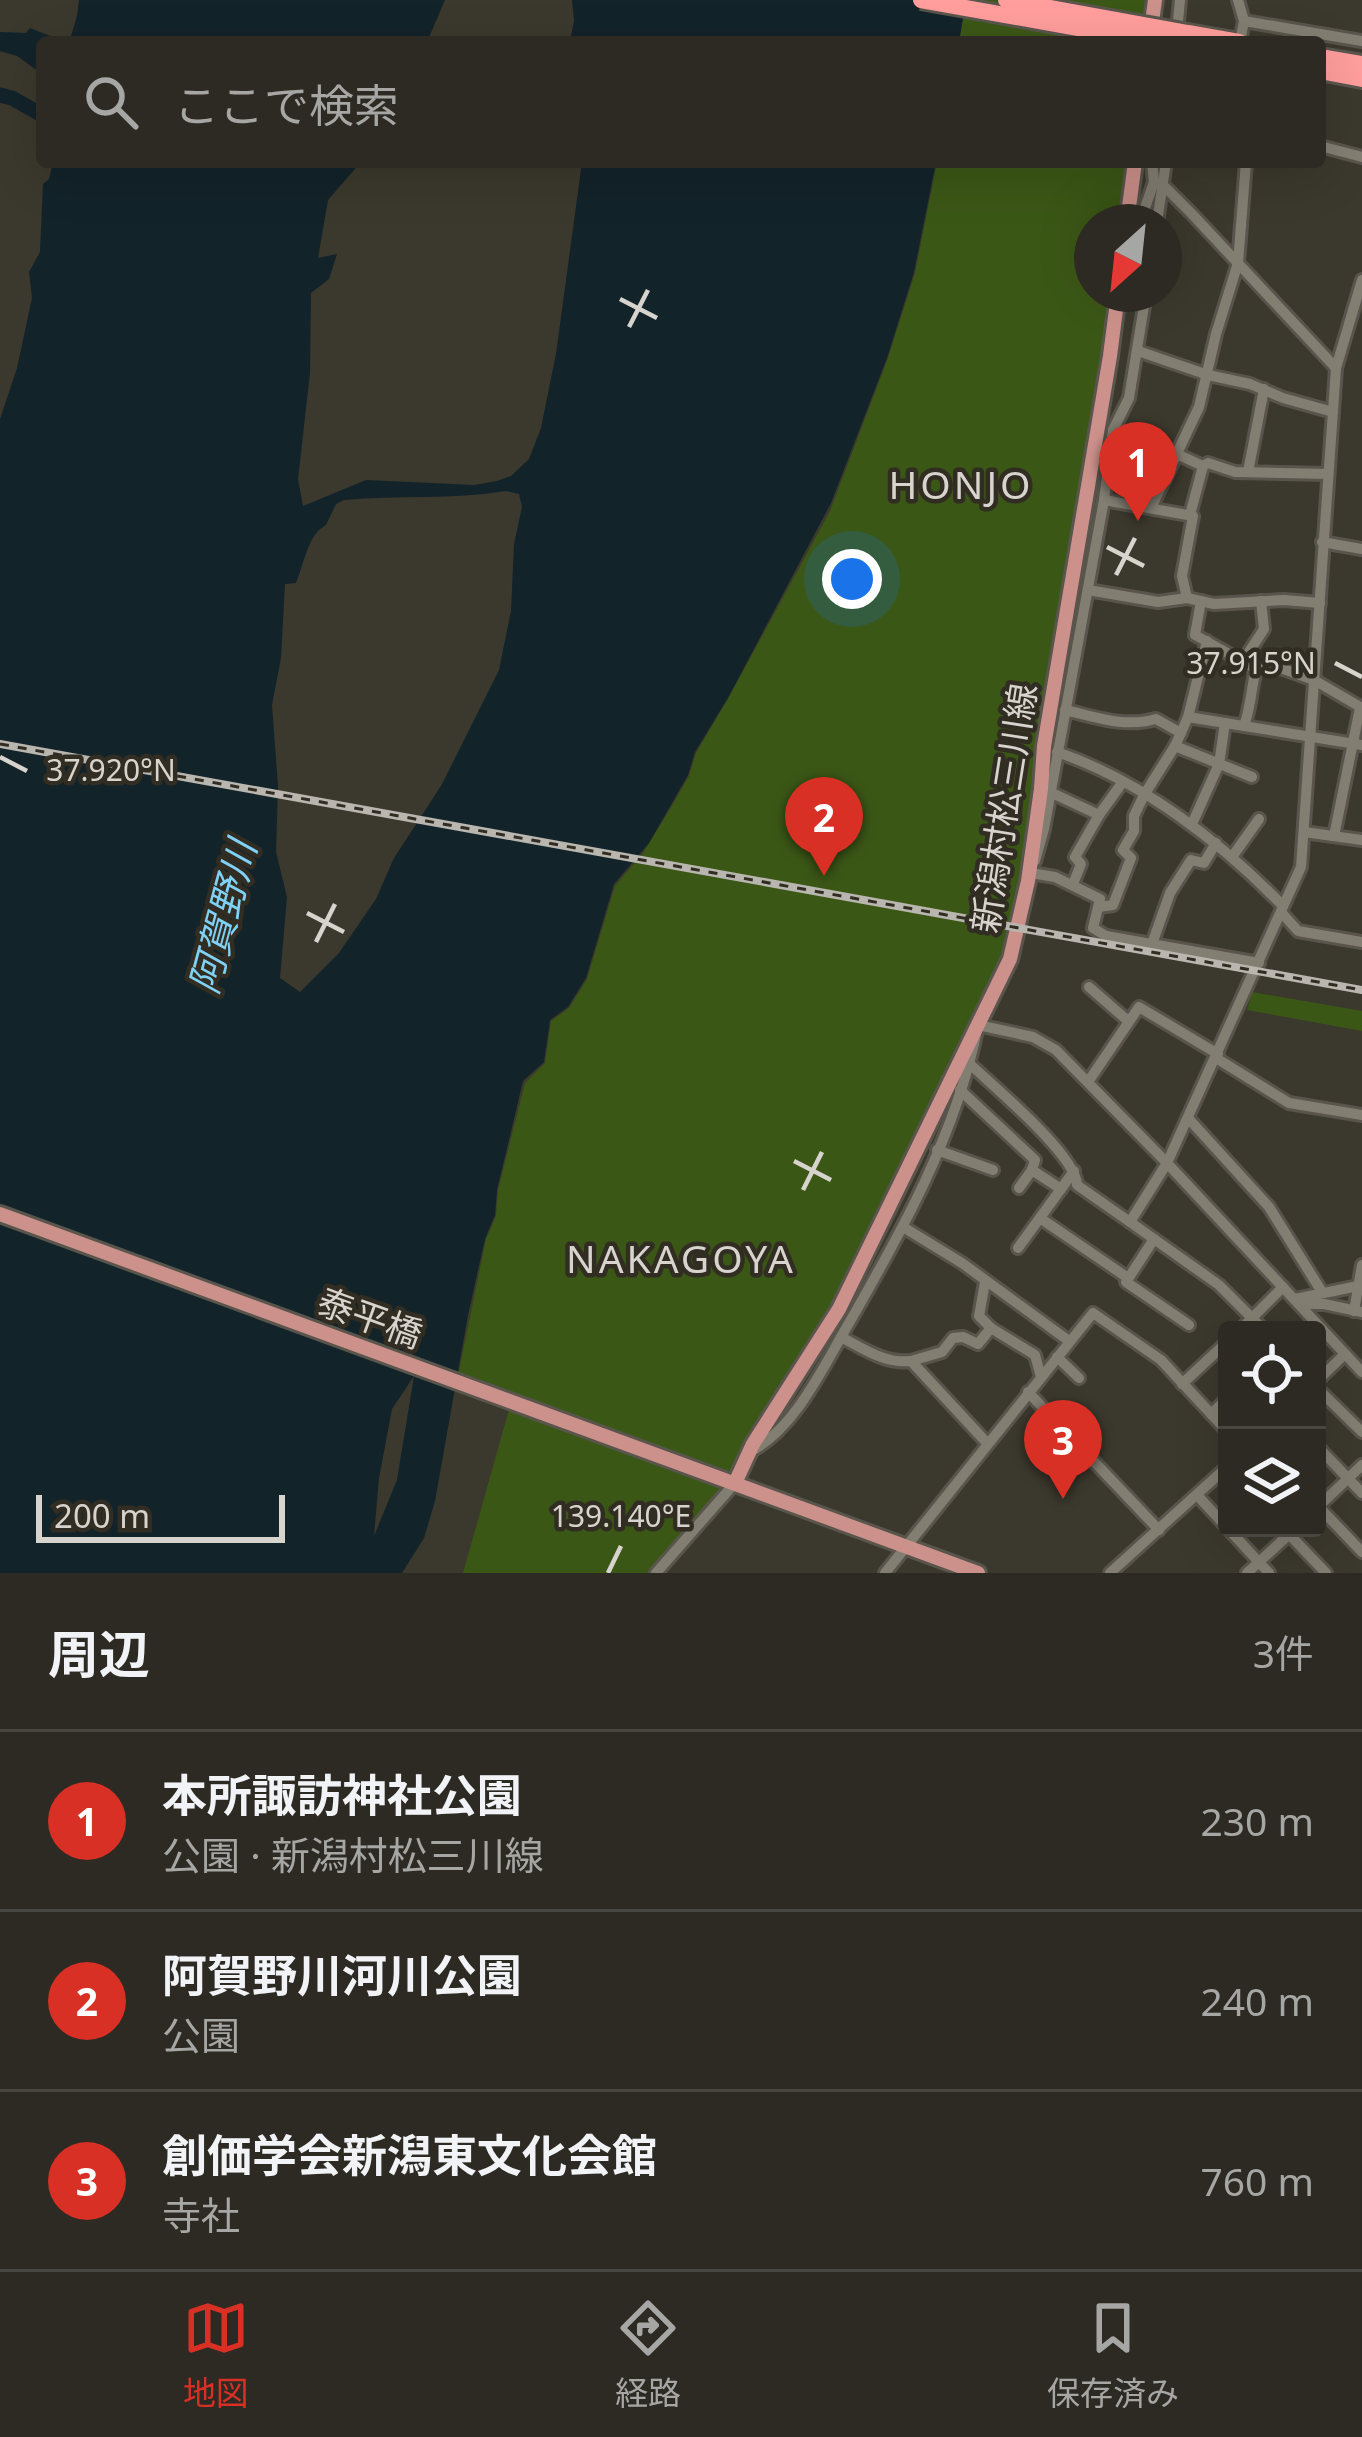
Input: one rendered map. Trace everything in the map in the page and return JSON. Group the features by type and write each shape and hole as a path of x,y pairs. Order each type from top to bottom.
{"highway":[{"path":"922,0 1119,36"},
{"path":"1006,0 1207,36"},
{"path":"1326,58 1362,64"},
{"path":"1326,72 1362,79"}],"main road":[{"path":"1152,36 1155,0"},
{"path":"1129,204 1134,168"},
{"name":"新潟村松三川線","path":"728,1480 839,1309 1010,959 1029,877 1044,746 1116,312"},
{"name":"泰平橋","path":"0,1214 978,1573"}],"street":[{"path":"1177,36 1180,0"},
{"path":"1238,0 1244,20 1241,36"},
{"path":"1244,20 1362,41"},
{"path":"1326,148 1362,157"},
{"path":"1154,168 1158,204"},
{"path":"1149,204 1164,168"},
{"path":"1151,508 1199,407 1208,375 1238,263 1246,168"},
{"path":"1159,184 1336,368"},
{"path":"1130,1222 1189,1118 1301,867 1336,368 1362,280"},
{"path":"1144,312 1129,398 1113,430 1040,847 1029,877 1055,878 1100,899 1094,928 1106,936 1258,963"},
{"path":"1138,352 1333,412"},
{"path":"1249,472 1264,389"},
{"path":"1113,430 1203,466 1235,472 1328,474"},
{"path":"1190,515 1203,466"},
{"path":"1104,500 1193,516 1183,576 1186,598"},
{"path":"1322,542 1362,549"},
{"path":"1088,590 1158,602 1186,598 1234,604 1320,603"},
{"path":"1201,601 1195,635 1256,669 1281,668 1314,680 1361,708 1358,744 1334,836"},
{"path":"1244,661 1264,629 1261,601"},
{"path":"1100,907 1113,905 1126,876 1131,858 1124,850 1134,831 1134,816 1188,717 1207,641"},
{"path":"1244,726 1256,669"},
{"path":"1065,710 1119,723 1156,719 1181,733"},
{"path":"1188,717 1358,744"},
{"path":"1192,824 1219,764 1226,723"},
{"path":"1175,746 1252,777"},
{"path":"1057,752 1076,758 1192,824 1232,857 1298,931 1362,942"},
{"path":"1073,884 1081,863 1075,856 1121,783"},
{"path":"1050,792 1099,815"},
{"path":"1232,857 1259,819"},
{"path":"1304,832 1362,840"},
{"path":"1153,944 1170,893 1190,860 1204,863 1216,843"},
{"path":"1089,987 1127,1020"},
{"path":"1088,1082 1138,1007 1289,1103 1362,1115"},
{"path":"749,1452 782,1429 814,1383 903,1227 961,1090 978,1025 1046,1043 1167,1163 1362,1372"},
{"path":"970,1064 1032,1122 1074,1171 1077,1185 1219,1285 1255,1321"},
{"path":"961,1090 1035,1160 1019,1188"},
{"path":"1189,1118 1269,1207 1322,1292"},
{"path":"938,1150 994,1170"},
{"path":"1032,1170 1061,1189"},
{"path":"1018,1248 1074,1171"},
{"path":"1040,1218 1128,1278"},
{"path":"903,1227 962,1263 1069,1341"},
{"path":"1154,1239 1126,1282 1189,1325"},
{"path":"1297,1302 1358,1311 1362,1265"},
{"path":"986,1282 979,1316 1035,1355 1041,1377"},
{"path":"1297,1302 1358,1286"},
{"path":"1249,1321 1283,1287"},
{"path":"885,1573 1093,1313 1150,1352 1225,1429"},
{"path":"841,1337 896,1362 942,1352 953,1338 977,1344 991,1328"},
{"path":"1182,1384 1218,1350"},
{"path":"1326,1374 1345,1354"},
{"path":"1057,1357 1079,1378"},
{"path":"911,1361 986,1443"},
{"path":"1028,1393 1159,1530"},
{"path":"1326,1394 1362,1432"},
{"path":"1211,1414 1218,1407"},
{"path":"1326,1455 1362,1493"},
{"path":"1326,1500 1362,1465"},
{"path":"1110,1573 1218,1476"},
{"path":"657,1572 728,1480"},
{"path":"1197,1495 1269,1573"},
{"path":"1326,1515 1362,1552"},
{"path":"1247,1573 1283,1537"},
{"path":"1296,1537 1326,1573"}],"green space":[{"path":"966,0 1149,0 1146,36 960,36"},
{"path":"936,168 1131,168 1126,204 1074,204 1074,312 1111,312 1027,867 1006,957 834,1310 700,1518 648,1573 463,1573 510,1406 456,1385 525,1083 545,1063 551,1021 569,1008 587,979 615,886 643,853 673,804 696,753 830,511 915,273"},
{"path":"1252,992 1362,1011 1362,1031 1247,1010"}],"water":[{"path":"79,0 445,0 430,36 71,36"},
{"path":"572,0 966,0 960,36 571,36"},
{"path":"30,28 50,36 36,36 36,70 0,51 0,32 26,33"},
{"name":"阿賀野川","path":"52,168 356,168 328,200 318,258 337,254 329,279 311,293 310,373 298,479 303,506 366,480 474,485 497,481 511,476 529,459 541,428 556,354 581,168 935,168 914,272 887,358 831,503 695,752 688,775 649,843 614,884 586,978 568,1007 550,1020 544,1062 523,1081 468,1315 435,1501 424,1538 402,1573 0,1573 0,419 32,298 29,272 40,252 43,184","holes":["519,494 522,507 514,544 511,611 499,670 441,786 394,858 376,899 339,953 300,992 280,978 287,897 276,852 278,786 272,705 281,658 285,584 296,583 311,542 336,504 344,500","414,1376 397,1480 374,1536 392,1409"]}],"waterway":[{"path":"0,95 36,112"}],"railway":[{"path":"0,744 1362,990"}],"place":[{"name":"本所諏訪神社公園","path":"1138,521"},
{"name":"阿賀野川河川公園","path":"824,876"},
{"name":"創価学会新潟東文化会館","path":"1063,1499"}],"district":[{"name":"HONJO","path":"961,485"},
{"name":"NAKAGOYA","path":"681,1259"}]}
